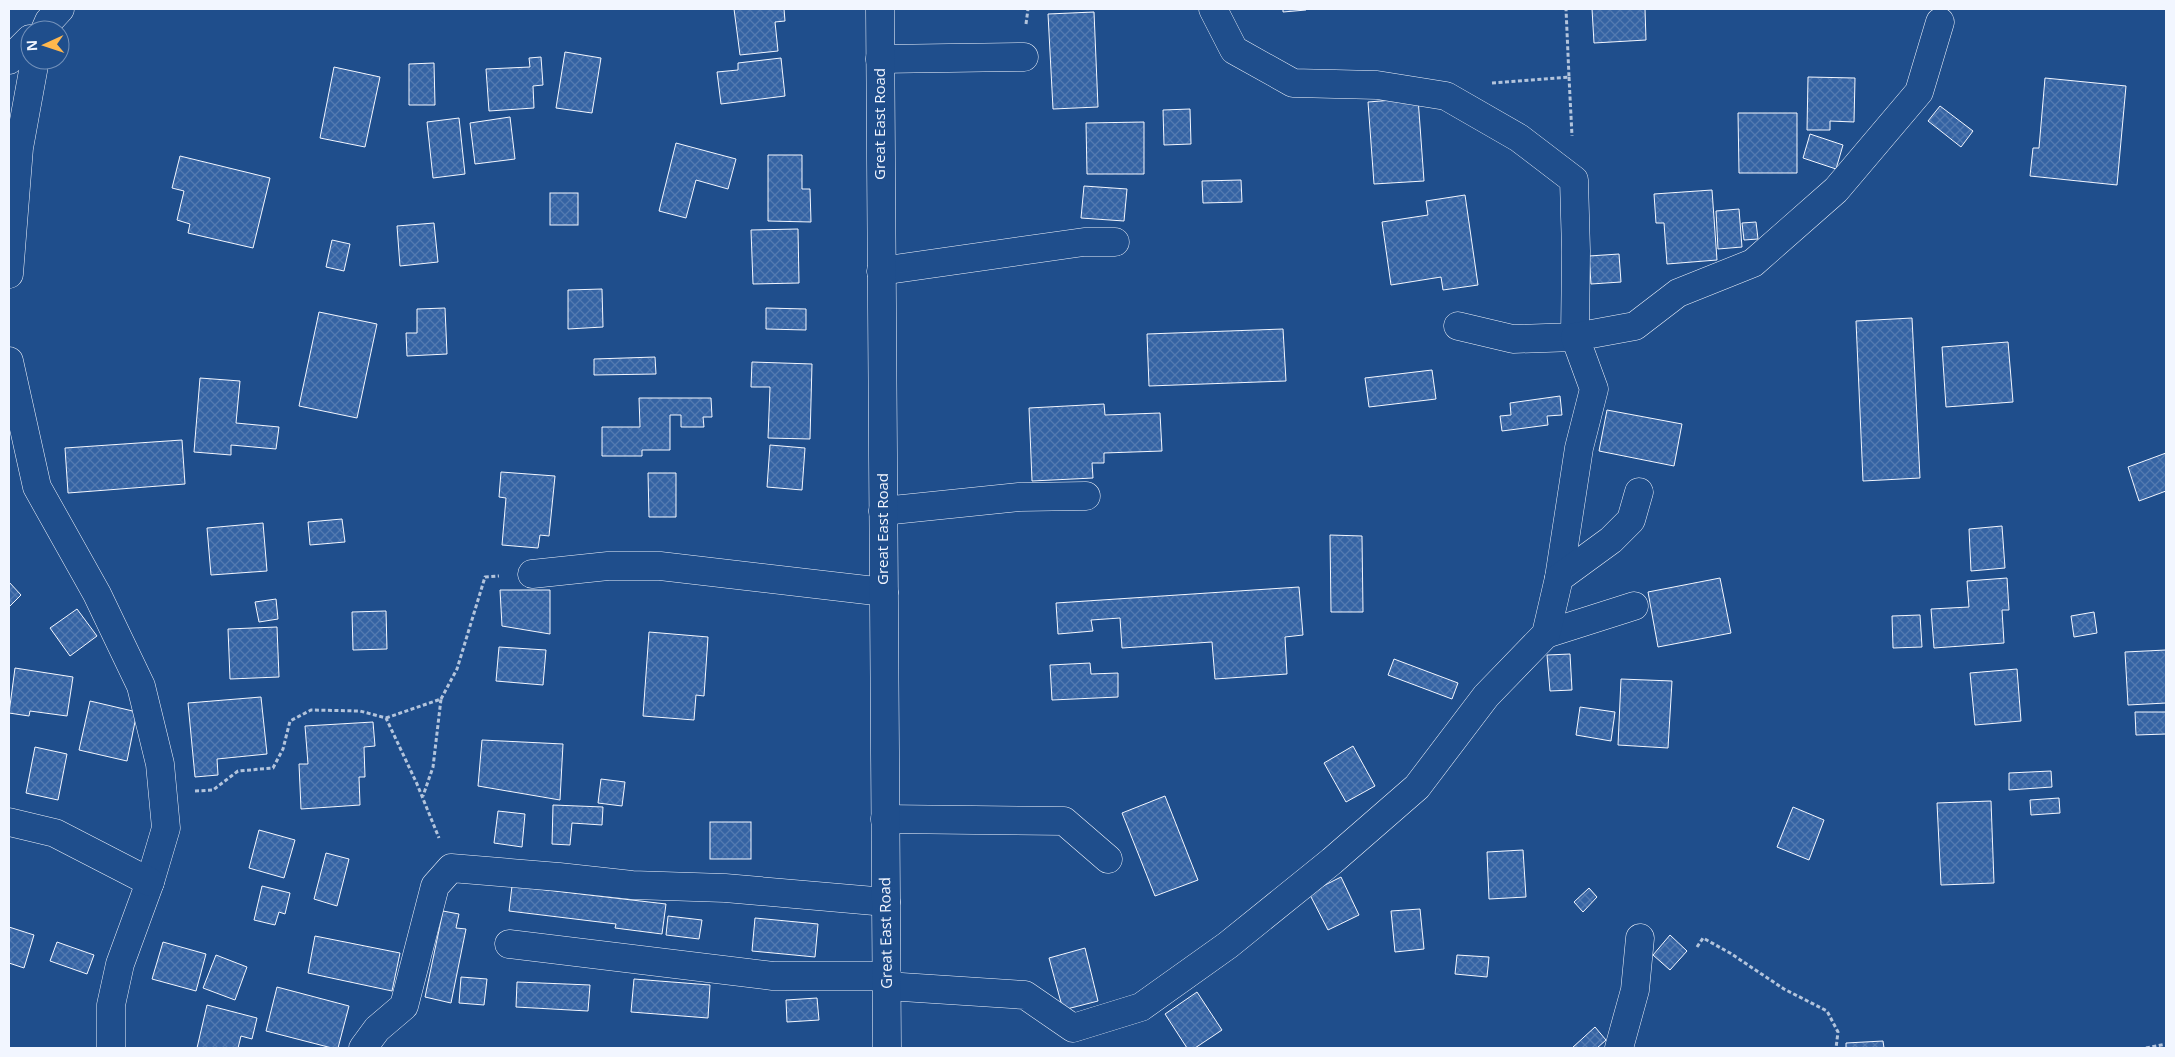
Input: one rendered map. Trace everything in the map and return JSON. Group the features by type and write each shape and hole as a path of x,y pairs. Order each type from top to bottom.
{"main road":[{"name":"Great East Road","path":"880,9 887,1048"},
{"path":"1213,9 1234,50 1293,82 1377,84 1446,96 1519,138 1574,180 1576,251 1575,337 1594,389 1579,448 1559,578 1546,634"},
{"path":"1458,326 1513,339 1575,337 1636,326 1678,293 1754,262 1836,190 1919,92 1940,22"},
{"path":"9,60 20,50"},
{"path":"880,59 1024,57"},
{"path":"9,274 19,148 33,70"},
{"path":"882,272 1084,242 1116,242"},
{"path":"9,361 37,487 97,594 141,686 160,764 166,828 150,882 120,964 111,1005 111,1048"},
{"path":"1559,578 1611,540 1631,520 1639,492"},
{"path":"883,511 1019,497 1086,496"},
{"path":"532,574 608,566 660,566 884,592"},
{"path":"509,944 773,976 886,981 1025,995 1072,1028 1141,1007 1228,945 1332,861 1417,787 1486,696 1546,634 1634,606"},
{"path":"885,819 1064,821 1108,859"},
{"path":"9,822 55,833 150,882"},
{"path":"363,1048 377,1028 404,1006 435,886 451,868 632,885 724,888 886,902"},
{"path":"1619,1048 1635,990 1640,938"}],"path":[{"path":"1566,9 1574,180"},
{"path":"1446,96 1477,84 1570,77"},
{"path":"422,796 433,767 441,699 457,669 485,577 532,574"},
{"path":"163,793 214,790 238,771 273,768 283,749 290,721 311,710 360,710 386,718 441,699"},
{"path":"386,718 422,796 451,868"},
{"path":"1697,947 1703,938 1730,953 1784,989 1827,1012 1838,1032 1836,1048"},
{"path":"2146,1048 2166,1044"}],"building":[{"path":"734,9 784,9 785,21 775,22 778,51 740,55"},
{"path":"1283,9 1306,9 1306,10 1283,12"},
{"path":"1592,9 1645,9 1646,40 1594,43"},
{"path":"1094,12 1098,107 1053,109 1048,14"},
{"path":"565,52 601,58 592,113 556,108"},
{"path":"541,57 543,85 533,86 534,108 489,111 486,69 530,67 529,58"},
{"path":"781,58 785,96 721,104 717,72 738,70 738,63"},
{"path":"434,63 435,105 409,105 409,64"},
{"path":"334,67 380,77 365,147 320,138"},
{"path":"1808,77 1855,78 1854,122 1830,121 1830,130 1807,130"},
{"path":"2045,78 2126,86 2117,185 2030,176 2033,148 2039,148"},
{"path":"1418,98 1424,181 1374,184 1368,102"},
{"path":"1940,106 1973,131 1961,147 1928,121"},
{"path":"1190,109 1191,144 1164,145 1163,110"},
{"path":"1738,113 1797,113 1797,173 1739,173"},
{"path":"510,117 515,159 475,164 470,123"},
{"path":"459,118 465,174 433,178 427,122"},
{"path":"1144,122 1144,174 1087,174 1086,123"},
{"path":"1810,134 1843,145 1836,169 1803,158"},
{"path":"676,143 736,159 728,189 696,180 686,218 659,211"},
{"path":"768,155 802,155 802,189 810,189 811,222 768,221"},
{"path":"180,156 270,178 253,248 188,233 190,224 177,220 184,191 172,188"},
{"path":"1241,180 1242,202 1203,203 1202,181"},
{"path":"1084,186 1127,189 1124,221 1081,218"},
{"path":"1712,190 1717,260 1667,264 1664,223 1656,223 1654,194"},
{"path":"550,193 578,193 578,225 550,225"},
{"path":"1465,195 1478,285 1443,290 1441,277 1391,285 1382,222 1428,215 1426,201"},
{"path":"1739,209 1742,247 1718,249 1716,211"},
{"path":"1756,222 1758,239 1744,240 1742,223"},
{"path":"434,223 438,262 400,266 397,226"},
{"path":"798,229 799,283 753,284 751,230"},
{"path":"332,240 350,244 344,271 326,267"},
{"path":"1619,254 1621,282 1591,284 1589,256"},
{"path":"602,289 603,327 568,329 568,290"},
{"path":"445,308 447,354 407,356 406,333 417,333 417,309"},
{"path":"766,308 806,309 806,330 766,329"},
{"path":"319,312 377,324 357,418 299,406"},
{"path":"1912,318 1920,478 1863,481 1856,321"},
{"path":"1283,329 1286,381 1149,386 1147,334"},
{"path":"2008,342 2013,402 1946,407 1942,347"},
{"path":"655,357 656,374 594,375 594,359"},
{"path":"752,362 812,364 810,439 768,438 770,387 751,387"},
{"path":"1432,370 1436,399 1369,407 1365,378"},
{"path":"200,378 240,381 236,423 279,427 276,449 231,445 231,455 194,452"},
{"path":"1560,396 1562,415 1547,416 1548,425 1502,431 1500,416 1511,415 1510,403"},
{"path":"639,398 711,398 712,417 703,417 704,427 681,427 681,415 670,415 670,450 642,450 642,456 602,456 602,427 640,427"},
{"path":"1104,404 1105,415 1160,413 1162,451 1104,453 1104,463 1092,463 1093,478 1032,481 1029,408"},
{"path":"1607,410 1682,424 1674,466 1599,451"},
{"path":"182,440 185,484 68,493 65,448"},
{"path":"770,445 805,448 802,490 767,487"},
{"path":"2166,453 2166,491 2139,501 2128,467"},
{"path":"501,472 555,476 549,536 540,535 538,548 502,545 506,498 499,497"},
{"path":"648,473 676,473 676,517 649,517"},
{"path":"342,519 345,542 310,545 308,522"},
{"path":"263,523 267,571 211,575 207,528"},
{"path":"2002,526 2005,568 1971,571 1969,529"},
{"path":"1330,535 1362,536 1363,612 1331,612"},
{"path":"1720,578 1731,633 1658,647 1648,592"},
{"path":"2007,578 2009,610 2002,610 2004,643 1934,648 1931,609 1969,607 1967,581"},
{"path":"9,582 21,595 9,607"},
{"path":"1299,587 1303,635 1285,637 1287,674 1215,679 1212,642 1122,648 1120,618 1091,620 1093,631 1058,634 1056,603"},
{"path":"500,590 550,590 550,634 502,626"},
{"path":"276,599 278,619 259,622 255,602"},
{"path":"77,609 97,636 70,656 50,628"},
{"path":"386,611 387,649 353,650 352,612"},
{"path":"2094,612 2097,633 2074,637 2071,616"},
{"path":"1920,615 1922,647 1893,648 1892,616"},
{"path":"277,627 279,677 230,679 228,629"},
{"path":"649,632 708,637 704,696 696,695 694,720 643,716"},
{"path":"499,647 546,650 543,685 496,681"},
{"path":"2166,650 2166,703 2128,705 2125,652"},
{"path":"1570,654 1572,690 1550,691 1547,655"},
{"path":"1394,659 1458,683 1452,699 1388,675"},
{"path":"1090,663 1091,674 1118,673 1118,697 1052,700 1050,665"},
{"path":"15,668 73,677 67,716 30,711 29,716 9,713"},
{"path":"2017,669 2021,721 1975,725 1970,673"},
{"path":"1621,679 1672,681 1668,748 1618,745"},
{"path":"261,697 267,754 217,759 218,775 195,777 188,703"},
{"path":"90,701 137,712 127,761 79,750"},
{"path":"1580,707 1615,712 1611,741 1576,735"},
{"path":"2135,712 2166,712 2166,734 2136,735"},
{"path":"373,722 375,746 364,747 365,777 359,777 360,805 301,809 299,764 308,764 305,726"},
{"path":"482,740 563,744 560,800 478,786"},
{"path":"1353,746 1375,786 1346,802 1324,763"},
{"path":"35,747 67,754 58,800 26,793"},
{"path":"2051,771 2052,787 2009,790 2009,773"},
{"path":"601,779 625,782 622,806 598,803"},
{"path":"1165,796 1198,880 1155,896 1122,813"},
{"path":"2059,798 2060,813 2031,815 2030,800"},
{"path":"1991,801 1994,883 1941,885 1937,803"},
{"path":"553,805 603,807 602,825 572,823 570,845 552,844"},
{"path":"1793,807 1824,820 1809,860 1777,847"},
{"path":"498,811 525,814 522,847 494,843"},
{"path":"710,822 751,822 751,859 710,859"},
{"path":"259,830 295,840 284,878 249,868"},
{"path":"1523,850 1526,897 1489,899 1487,852"},
{"path":"326,853 349,859 337,906 314,899"},
{"path":"1341,877 1359,915 1328,930 1309,893"},
{"path":"262,886 290,893 285,914 279,912 275,925 254,920"},
{"path":"512,886 666,904 662,934 615,928 616,924 509,911"},
{"path":"1589,888 1597,897 1583,912 1574,902"},
{"path":"1420,909 1424,949 1395,952 1391,911"},
{"path":"443,911 459,914 456,928 466,929 451,1003 425,997"},
{"path":"668,916 702,920 699,939 666,935"},
{"path":"755,918 818,924 815,957 752,951"},
{"path":"9,927 34,935 24,968 9,963"},
{"path":"1670,935 1687,951 1670,970 1653,955"},
{"path":"315,936 400,953 392,991 308,973"},
{"path":"57,942 94,955 87,974 50,961"},
{"path":"163,942 206,954 196,991 152,979"},
{"path":"1085,948 1098,1001 1063,1010 1049,958"},
{"path":"216,955 247,967 235,1000 203,988"},
{"path":"1457,955 1489,957 1487,977 1455,974"},
{"path":"461,977 487,979 484,1005 459,1003"},
{"path":"634,979 710,985 708,1018 631,1012"},
{"path":"517,982 590,985 588,1011 516,1007"},
{"path":"277,987 349,1006 338,1048 266,1031"},
{"path":"1197,992 1222,1030 1195,1048 1187,1048 1165,1014"},
{"path":"817,998 819,1020 787,1022 786,1000"},
{"path":"207,1005 257,1018 252,1039 241,1036 238,1048 197,1048"},
{"path":"1595,1027 1606,1040 1597,1048 1572,1048"},
{"path":"1883,1041 1884,1048 1846,1048 1846,1043"}]}
